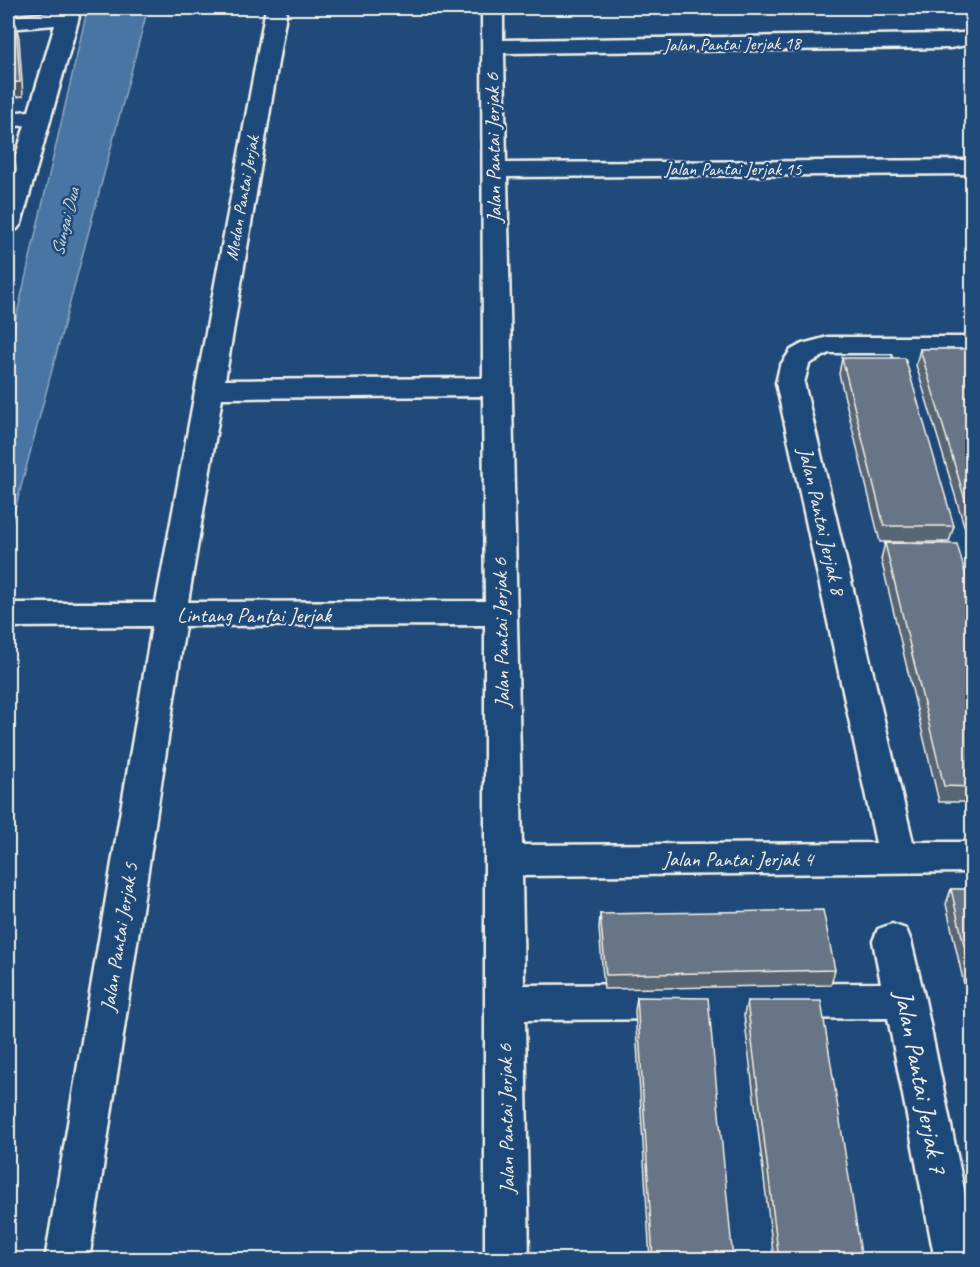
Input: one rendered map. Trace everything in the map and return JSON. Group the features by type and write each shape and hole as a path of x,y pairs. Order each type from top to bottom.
{"street":[{"name":"Medan Pantai Jerjak","path":"170,615 276,8"},
{"name":"Jalan Pantai Jerjak 6","path":"492,8 507,1260"},
{"path":"8,23 68,17 39,117 15,174 8,224"},
{"name":"Jalan Pantai Jerjak 18","path":"492,46 950,41 972,38"},
{"path":"8,120 39,117"},
{"name":"Jalan Pantai Jerjak 15","path":"493,171 972,166"},
{"path":"904,344 972,587"},
{"name":"Jalan Pantai Jerjak 8","path":"898,858 790,383 792,365 811,350 828,345 972,345"},
{"path":"209,389 496,387"},
{"name":"Lintang Pantai Jerjak","path":"19,615 501,614"},
{"name":"Jalan Pantai Jerjak 5","path":"68,1260 170,615"},
{"name":"Jalan Pantai Jerjak 4","path":"503,861 972,857"},
{"name":"Jalan Pantai Jerjak 7","path":"892,940 960,1237"},
{"path":"504,1003 904,1000"},
{"path":"723,1001 755,1260"}],"green space":[{"path":"8,8 86,8 86,15 76,10 8,17"}],"water":[{"name":"Sungai Dua","path":"86,8 148,8 8,536 8,353"}],"building":[{"path":"16,24 20,82 8,83 8,25"},
{"path":"8,120 10,120 12,156 8,157"},
{"path":"920,349 972,349 972,523"},
{"path":"842,358 905,358 954,526 884,526"},
{"path":"885,543 957,544 972,597 972,787 944,786"},
{"path":"951,889 972,889 972,980"},
{"path":"823,910 835,970 606,975 600,914"},
{"path":"637,997 708,998 733,1260 653,1260"},
{"path":"747,1001 821,1001 862,1260 779,1260"}]}
